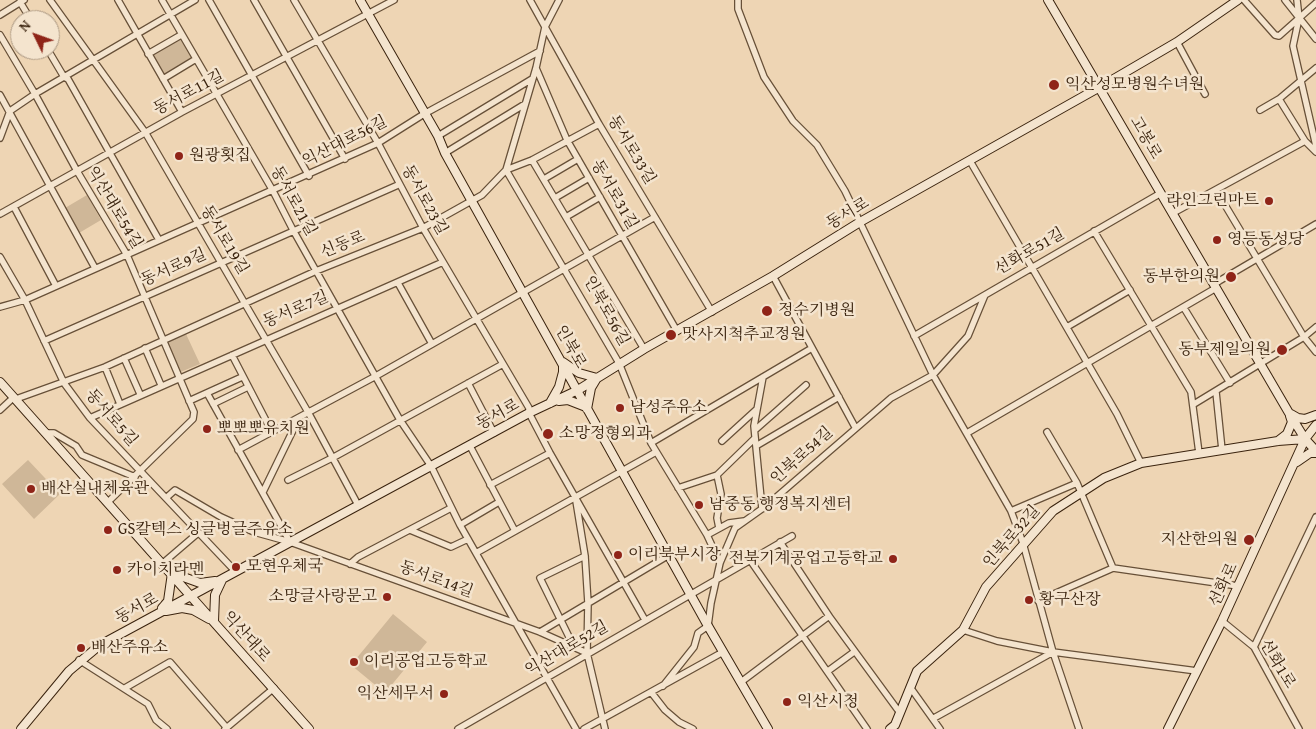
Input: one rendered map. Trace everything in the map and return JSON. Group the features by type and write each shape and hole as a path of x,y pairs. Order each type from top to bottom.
{"street":[{"name":"동서로19길","path":"50,0 145,132 334,457 358,505"},
{"path":"118,0 182,112"},
{"name":"동서로21길","path":"162,0 215,95 273,191 400,420 431,466 451,508 514,623 576,729"},
{"path":"0,138 10,111 35,94 195,0"},
{"path":"209,0 309,176"},
{"path":"254,0 345,159"},
{"name":"동서로23길","path":"294,0 378,144 398,185 529,408 529,414 550,453 645,620"},
{"name":"인북로","path":"360,0 438,136 445,153 563,362 587,409 708,626 768,729"},
{"name":"동서로11길","path":"0,214 316,39 394,0"},
{"name":"동서로33길","path":"530,0 599,124 712,312"},
{"name":"신동로","path":"15,398 105,367 316,271 423,228 482,195 506,170 536,68 545,27 559,0"},
{"path":"738,0 741,18 764,77 793,122 817,145 845,191 933,375 1011,511 1023,543 1053,652 1079,729"},
{"name":"고봉로","path":"1048,0 1289,413 1305,439 1316,452"},
{"name":"동서로","path":"22,728 79,660 159,612 222,580 529,414 578,390 619,363 712,312 860,222 1177,42 1238,0"},
{"path":"1244,0 1275,34 1282,34 1316,3"},
{"path":"1285,0 1316,39"},
{"path":"1297,0 1299,18 1293,46 1316,146"},
{"path":"0,15 22,1"},
{"name":"익산대로54길","path":"0,35 35,94 76,171 127,255 194,412 193,419 108,502"},
{"path":"148,54 181,35"},
{"path":"1177,42 1204,94"},
{"path":"424,114 540,51"},
{"path":"162,79 196,59"},
{"path":"54,60 64,77 68,79 159,240"},
{"name":"동서로31길","path":"536,68 567,140 677,331"},
{"path":"1260,110 1279,99 1316,68"},
{"path":"438,136 532,79"},
{"path":"0,95 95,268"},
{"path":"1279,99 1305,141 1316,152"},
{"path":"445,153 525,104"},
{"name":"익산대로56길","path":"0,307 25,300 309,176 378,144 424,114"},
{"path":"506,170 532,160 599,124"},
{"path":"1173,213 1305,141"},
{"path":"544,179 578,159"},
{"path":"532,160 644,349"},
{"path":"970,160 1088,363 1140,463"},
{"name":"인북로56길","path":"506,170 619,363 651,443 707,535 720,563"},
{"path":"555,198 589,178"},
{"name":"동서로9길","path":"44,341 398,185"},
{"path":"1216,190 1304,337 1316,352"},
{"name":"선화로51길","path":"914,336 1161,193"},
{"path":"566,217 600,197"},
{"path":"14,207 56,286"},
{"path":"238,450 376,376 655,217"},
{"path":"966,433 1184,308 1257,259 1316,224"},
{"path":"1094,231 1191,392 1199,453"},
{"path":"0,268 1,259"},
{"name":"동서로5길","path":"1,259 25,300 64,382 90,418 236,572"},
{"name":"동서로7길","path":"90,418 266,338 398,283 443,262"},
{"path":"773,276 855,427"},
{"path":"398,283 432,344"},
{"path":"1067,327 1130,290"},
{"name":"인북로54길","path":"708,626 720,563 735,528 762,509 891,398 933,375 968,336 984,295"},
{"path":"1184,308 1230,383"},
{"path":"1194,404 1304,337 1316,327"},
{"path":"145,348 161,385"},
{"path":"651,443 812,348"},
{"path":"232,355 272,432"},
{"path":"124,358 140,394"},
{"path":"550,403 568,400 587,409 591,388 597,378 579,374 563,362"},
{"path":"550,403 559,387 563,372 563,362"},
{"path":"288,480 334,457 503,364"},
{"path":"105,367 120,404"},
{"path":"190,401 242,376"},
{"path":"762,509 754,430 763,378"},
{"name":"익산대로","path":"0,382 172,572 214,623 309,729"},
{"path":"468,383 494,433"},
{"path":"754,430 806,385"},
{"path":"214,404 248,387"},
{"path":"1216,392 1222,450"},
{"path":"207,394 290,542"},
{"path":"756,446 839,397"},
{"path":"0,410 15,398"},
{"path":"722,441 757,409"},
{"path":"1289,413 1298,418 1305,419 1316,415"},
{"path":"1278,441 1287,434 1292,422 1289,413"},
{"path":"263,492 300,416"},
{"name":"선화로","path":"1168,729 1222,621 1296,463 1305,439 1316,425"},
{"path":"1047,432 1077,483 1113,568"},
{"path":"1305,439 1316,432"},
{"name":"익산대로","path":"46,433 54,433 76,446 82,456 134,477"},
{"path":"678,488 717,474 755,438"},
{"name":"인북로32길","path":"890,729 895,725 918,671 963,630 986,588 1023,543 1053,511 1104,478 1140,463 1278,441 1305,439"},
{"path":"1278,441 1291,443 1294,448 1296,463 1310,453 1316,452"},
{"name":"동서로","path":"470,446 515,532"},
{"path":"476,553 656,452"},
{"path":"490,485 550,453"},
{"path":"717,474 721,494 717,518 719,528"},
{"path":"1011,511 1077,483"},
{"path":"166,498 175,490 246,528 290,542"},
{"path":"575,497 584,556 588,604 587,653 605,729"},
{"path":"460,525 499,502"},
{"path":"350,564 358,557 451,508"},
{"path":"1254,647 1316,517"},
{"path":"707,535 729,524 745,521"},
{"path":"410,530 452,547 468,539"},
{"path":"163,563 198,533"},
{"name":"익산대로52길","path":"458,729 792,536"},
{"name":"동서로14길","path":"290,542 540,632 573,645 587,653"},
{"path":"780,542 854,652 900,713"},
{"path":"573,645 540,578 584,556"},
{"path":"540,632 669,556"},
{"path":"750,560 801,636 868,729"},
{"path":"1038,601 1113,568 1238,586"},
{"path":"159,612 168,601 172,572 200,583 222,580"},
{"path":"214,623 213,608 215,594 222,580"},
{"path":"159,612 182,608 194,610 214,623"},
{"path":"740,682 829,616"},
{"name":"선화1로","path":"1222,621 1254,647 1298,729"},
{"path":"663,686 694,647 698,633 708,626"},
{"path":"963,630 1053,652 1197,671"},
{"path":"584,729 724,652"},
{"path":"828,671 854,652"},
{"path":"934,718 1053,652"},
{"path":"79,660 148,704 156,720 167,729"},
{"path":"125,688 170,662 226,728 274,688"},
{"path":"910,687 934,718 940,729"},
{"path":"651,692 665,710 679,722 693,729"}],"shaded area":[{"path":"181,37 193,59 163,76 150,54"},
{"path":"87,195 101,220 79,233 65,208"},
{"path":"186,334 200,364 178,373 168,342"},
{"name":"배산실내체육관","path":"28,460 60,494 34,519 2,484"},
{"path":"393,614 427,642 385,693 351,665"}],"place":[{"name":"익산성모병원수녀원","path":"1054,85"},
{"name":"원광횟집","path":"179,156"},
{"name":"라인그린마트","path":"1269,201"},
{"name":"영등동성당","path":"1217,240"},
{"name":"동부한의원","path":"1231,277"},
{"name":"정수기병원","path":"767,311"},
{"name":"맛사지척추교정원","path":"671,335"},
{"name":"동부제일의원","path":"1282,350"},
{"name":"남성주유소","path":"620,408"},
{"name":"뽀뽀뽀유치원","path":"207,429"},
{"name":"소망정형외과","path":"548,434"},
{"name":"배산실내체육관","path":"31,489"},
{"name":"남중동 행정복지센터","path":"699,505"},
{"name":"GS칼텍스 싱글벙글주유소","path":"108,530"},
{"name":"지산한의원","path":"1249,540"},
{"name":"이리북부시장","path":"618,555"},
{"name":"전북기계공업고등학교","path":"893,559"},
{"name":"모현우체국","path":"236,567"},
{"name":"카이치라멘","path":"117,570"},
{"name":"소망글사랑문고","path":"387,597"},
{"name":"황구산장","path":"1029,600"},
{"name":"배산주유소","path":"81,648"},
{"name":"이리공업고등학교","path":"354,662"},
{"name":"익산세무서","path":"444,694"},
{"name":"익산시청","path":"787,702"}]}
